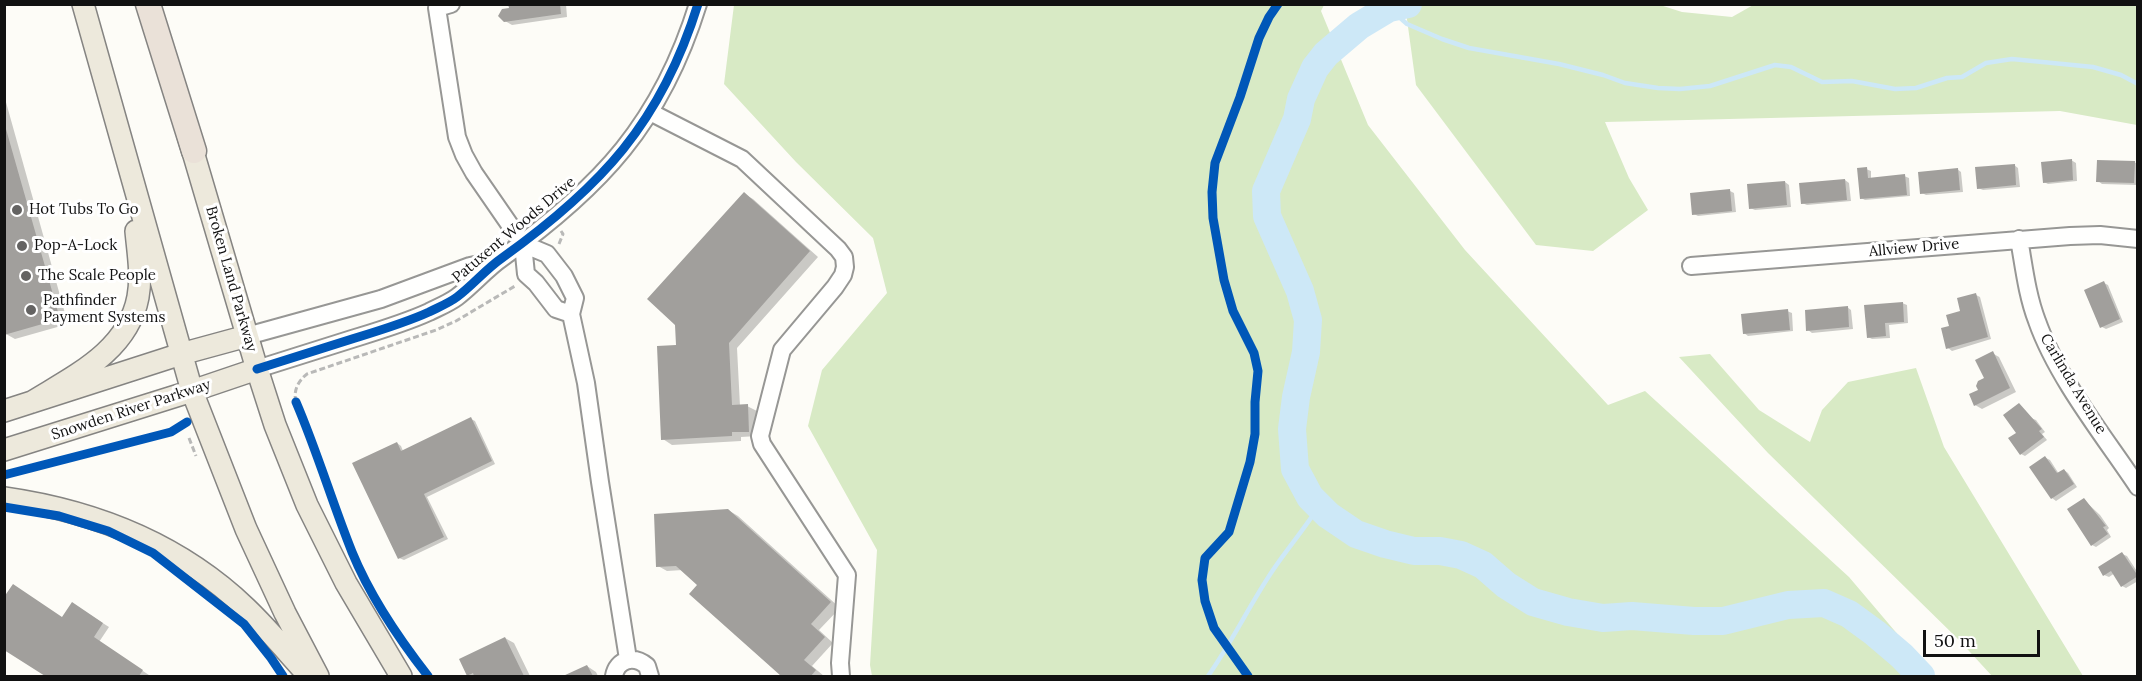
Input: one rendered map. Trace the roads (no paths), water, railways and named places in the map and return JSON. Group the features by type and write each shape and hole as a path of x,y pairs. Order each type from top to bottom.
{"highway":[{"path":"148,4 194,151"}],"main road":[{"path":"83,4 192,391 246,529 285,613 318,676"},
{"name":"Broken Land Parkway","path":"137,4 194,151 275,425 307,505 346,584 401,676"},
{"path":"32,402 92,364 119,338 130,319 138,299 140,280 129,171"},
{"path":"4,411 181,354 247,336"},
{"name":"Snowden River Parkway","path":"4,450 257,369"},
{"path":"4,498 60,507 98,519 130,531 170,551 208,576 245,607 309,676"}],"street":[{"name":"Patuxent Woods Drive","path":"257,369 386,329 427,313 457,297 500,260 552,221 590,187 632,140 650,112 681,53 698,4"},
{"path":"442,6 457,137 464,155 523,244 526,274 556,309 571,314"},
{"path":"650,112 742,159 844,257 843,275 782,350 760,436 762,444 847,575 841,676"},
{"name":"Allview Drive","path":"1690,266 2019,239 2100,235 2138,239"},
{"name":"Carlinda Avenue","path":"2019,239 2027,287 2036,320 2046,343 2084,407 2138,487"},
{"path":"523,244 547,254 564,276 575,298 571,314 586,383 628,659"},
{"name":"Patuxent Woods Drive","path":"247,336 381,299 470,266 500,260"},
{"path":"614,676 618,665 628,659 640,661 647,666 650,676"}],"waterway":[{"path":"1408,4 1389,8 1359,26 1326,54 1315,68 1301,99 1297,119 1266,191 1267,216 1300,291 1308,320 1306,352 1292,429 1295,469 1310,497 1328,515 1356,534 1414,551 1440,551 1461,555 1483,565 1506,585 1533,602 1568,612 1603,618 1632,616 1723,621 1788,605 1824,603 1849,614 1875,633 1921,676"},
{"path":"1389,8 1407,24 1469,48 1559,64 1625,83 1658,88 1680,89 1710,86 1775,65 1791,67 1822,82 1852,81 1895,89 1916,88 1947,78 1962,77 1986,63 2012,59 2093,67 2121,75 2138,84"},
{"path":"1208,676 1273,570 1319,506"}],"place":[{"name":"Hot Tubs To Go","path":"17,210"},
{"name":"Pop-A-Lock","path":"22,246"},
{"name":"The Scale People","path":"26,276"},
{"name":"Pathfinder Payment Systems","path":"31,310"}]}
